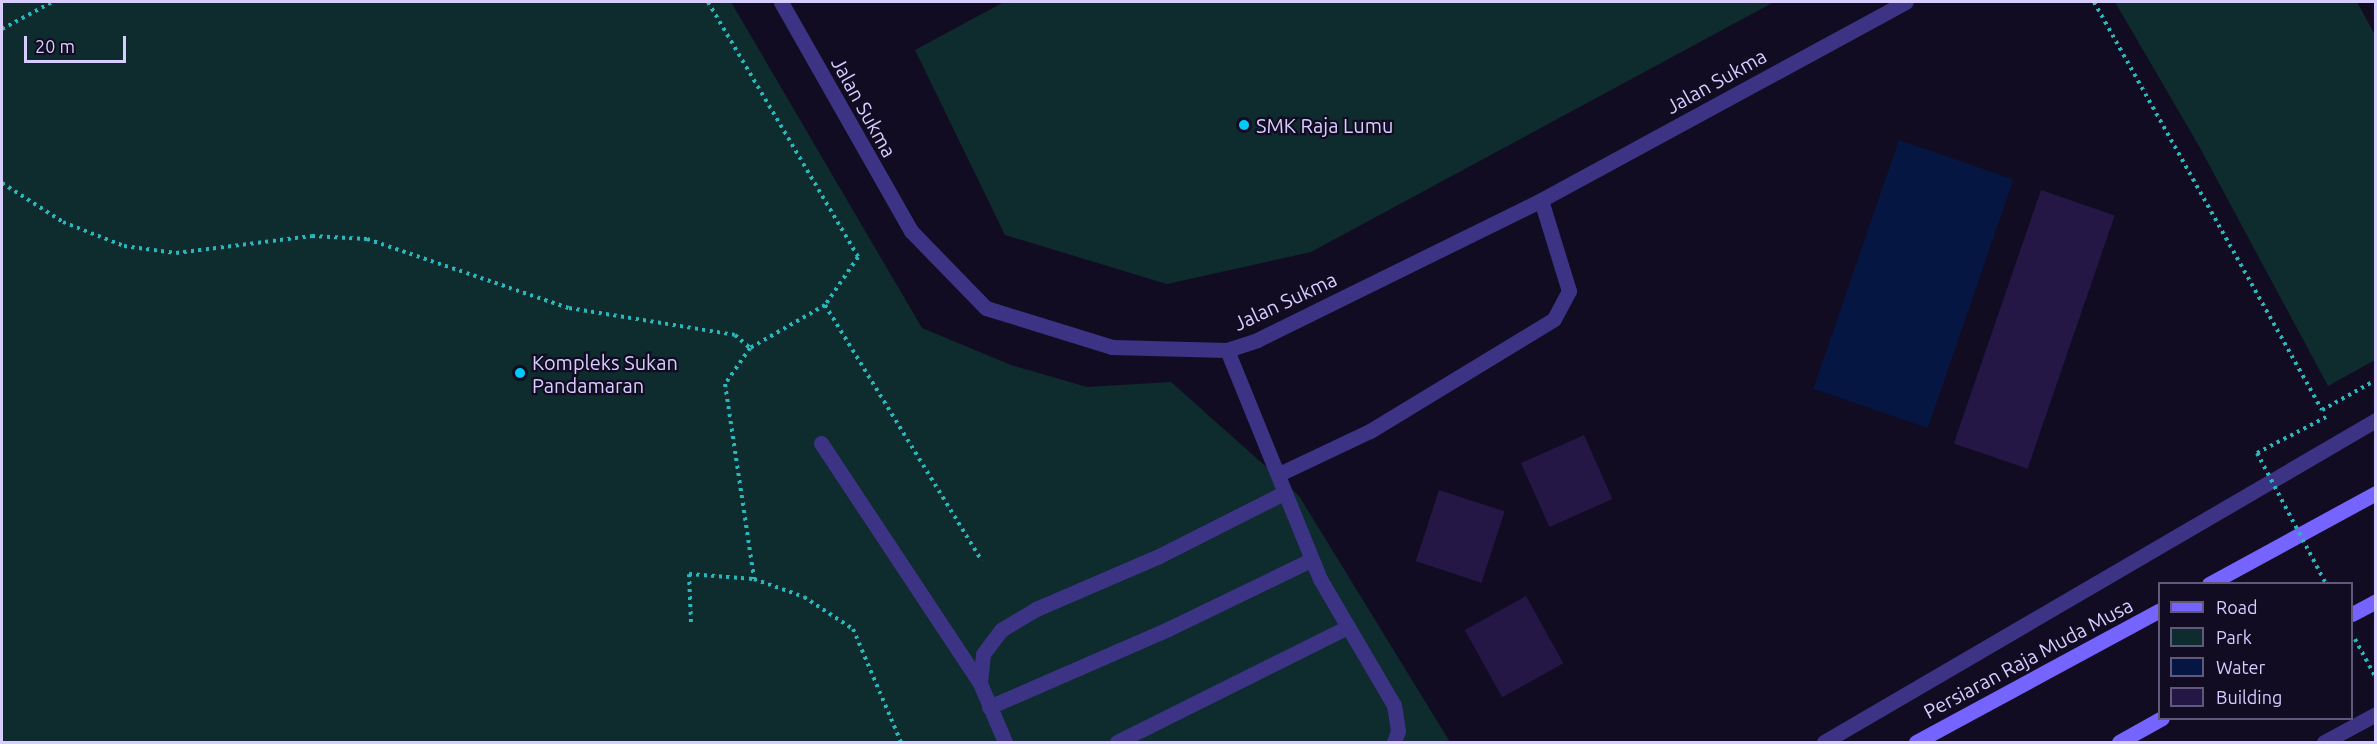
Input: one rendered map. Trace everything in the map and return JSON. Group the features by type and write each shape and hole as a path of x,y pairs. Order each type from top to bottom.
{"main road":[{"path":"2213,582 2376,493"},
{"path":"2353,613 2376,601"},
{"name":"Persiaran Raja Muda Musa","path":"1916,742 2158,611"},
{"path":"2119,742 2158,720"}],"street":[{"name":"Jalan Sukma","path":"781,2 910,231 986,308 1112,347 1227,350 1257,340 1541,200 1906,2"},
{"path":"1279,474 1370,431 1554,319 1569,291 1541,200"},
{"path":"1227,350 1279,474 1282,494 1311,560 1394,705 1398,731 1394,742"},
{"path":"1824,742 2376,420"},
{"path":"821,444 980,682 1005,742"},
{"path":"980,682 983,654 1001,630 1036,609 1159,556 1282,494"},
{"path":"989,707 1168,629 1311,560"},
{"path":"1117,742 1348,627"},
{"path":"2324,742 2376,714"}],"path":[{"path":"2,29 52,2"},
{"path":"708,2 858,257 825,305 750,348 725,384 754,579"},
{"path":"2094,2 2322,410 2376,381"},
{"path":"2,183 63,222 124,246 176,253 312,236 367,239 569,308 735,336 750,348"},
{"path":"825,305 982,561"},
{"path":"2325,582 2257,453 2336,412"},
{"path":"691,622 689,574 754,579 804,597 853,629 901,742"},
{"path":"2353,634 2376,678"}],"green space":[{"name":"Kompleks Sukan Pandamaran","path":"2,2 731,2 922,328 1011,365 1087,387 1171,382 1299,496 1450,742 2,742"},
{"name":"SMK Raja Lumu","path":"1004,2 1774,2 1311,252 1167,284 1005,235 915,50"},
{"path":"2115,2 2357,2 2375,35 2375,360 2328,386 2199,146"}],"water":[{"path":"1899,140 2013,179 1928,428 1813,389"}],"building":[{"path":"2041,190 2115,215 2027,469 1954,443"},
{"path":"1584,435 1612,499 1549,527 1521,463"},
{"path":"1439,490 1505,511 1481,583 1416,561"},
{"path":"1526,596 1563,663 1502,697 1465,630"}],"place":[{"name":"SMK Raja Lumu","path":"1244,125"},
{"name":"Kompleks Sukan Pandamaran","path":"520,373"}]}
